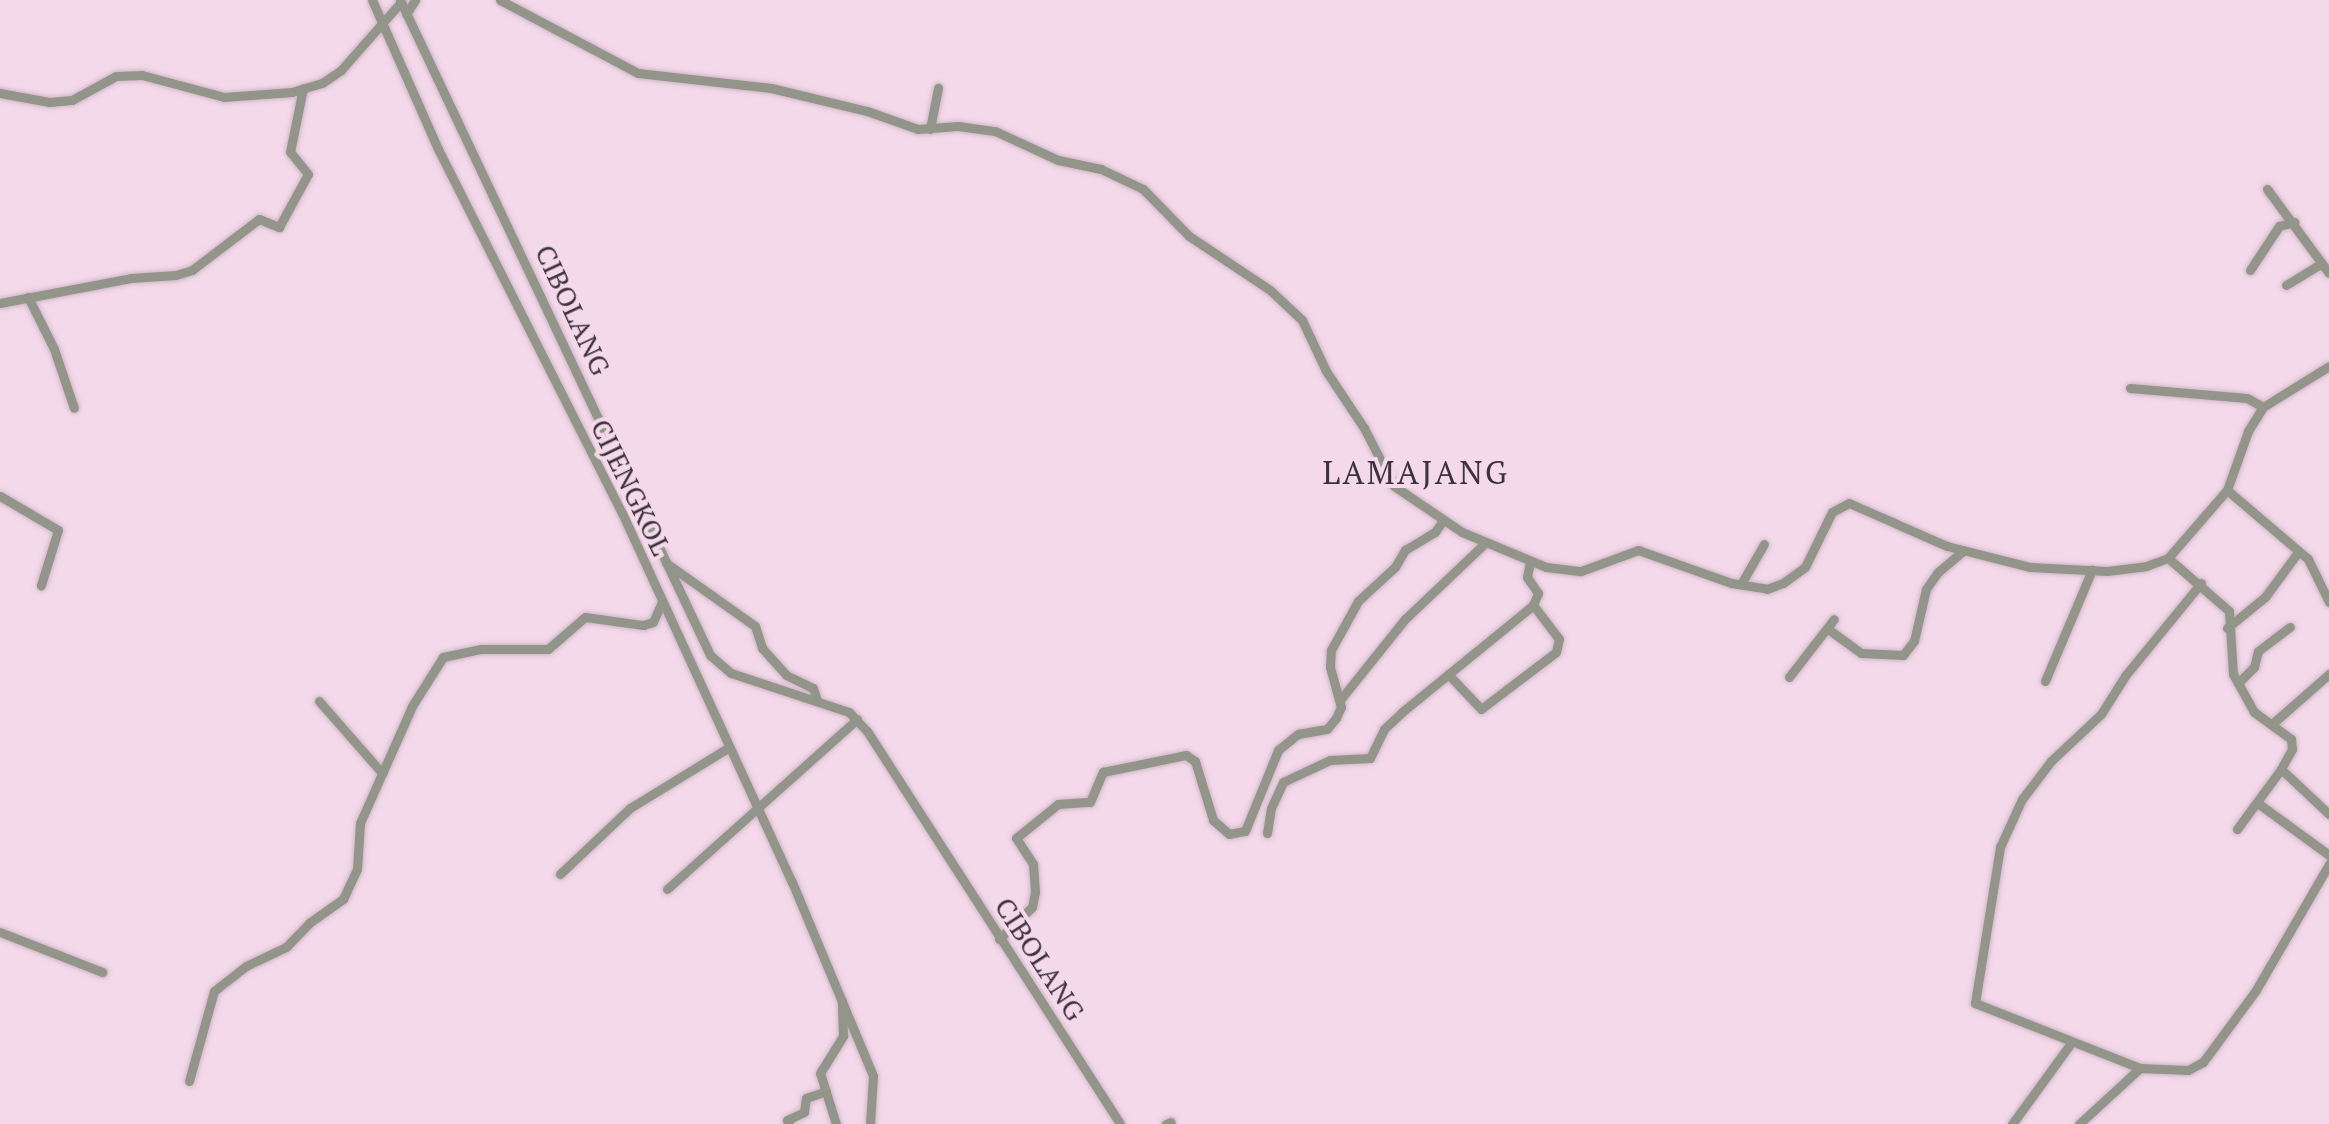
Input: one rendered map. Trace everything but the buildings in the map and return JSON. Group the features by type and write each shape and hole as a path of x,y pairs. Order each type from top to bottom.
{"street":[{"name":"CIJENGKOL","path":"372,0 446,167 622,513 759,808 842,997 872,1076 870,1124"},
{"path":"406,14 415,0"},
{"path":"500,0 638,73 748,84 867,111 918,129 994,130 1058,160 1101,169 1143,189 1189,236 1270,290 1302,320 1326,371 1364,428 1394,486 1442,520 1530,562 1580,571 1622,552 1638,550 1736,584 1767,588 1795,576 1813,555 1832,512 1849,503 1963,551 2030,567 2092,570 2146,566 2168,558 2227,490 2253,419 2263,407 2329,366"},
{"path":"0,93 48,102 72,100 116,76 142,76 245,99 303,88 322,83 341,70 400,1"},
{"name":"CIBOLANG","path":"400,1 716,666 817,700 857,719 1120,1124"},
{"path":"0,303 132,278 176,276 192,270 259,220 279,227 308,174 290,152 303,88"},
{"path":"930,128 938,88"},
{"path":"2268,189 2329,273"},
{"path":"2250,270 2279,226 2294,222"},
{"path":"2286,285 2322,263"},
{"path":"28,297 54,349 74,408"},
{"path":"2130,388 2247,398 2263,407"},
{"path":"2227,490 2278,529 2308,559 2329,602"},
{"path":"0,496 58,530 40,585"},
{"path":"999,939 1032,907 1033,864 1016,838 1042,813 1062,802 1090,802 1103,772 1186,755 1195,762 1213,820 1222,831 1239,836 1251,824 1278,750 1298,734 1327,729 1341,707 1330,667 1331,650 1358,601 1396,567 1405,550 1435,532 1442,520"},
{"path":"1340,700 1405,619 1485,543"},
{"path":"1736,584 1764,544"},
{"path":"1828,629 1861,652 1903,655 1914,641 1926,589 1938,572 1963,551"},
{"path":"2227,628 2265,598 2298,552"},
{"path":"2168,558 2201,582 2229,611 2227,628 2238,683 2254,712 2289,735 2292,744 2281,770 2237,828"},
{"path":"1267,833 1271,808 1283,782 1330,760 1370,758 1384,729 1533,605 1538,593 1527,577 1530,562"},
{"path":"666,563 755,626 762,648 786,675 813,688 817,700"},
{"path":"2045,681 2092,570"},
{"path":"2201,582 2124,676 2101,714 2041,774 2022,799 2000,847 1975,1003 2140,1068 2178,1072 2203,1062 2256,990 2329,864"},
{"path":"188,1081 214,990 246,966 286,947 309,923 343,900 357,869 358,829 412,706 442,657 481,649 544,650 585,616 643,625 653,622 662,602"},
{"path":"1448,674 1480,710 1556,652 1559,639 1533,605"},
{"path":"1789,677 1834,619"},
{"path":"2238,683 2254,667 2258,651 2290,627"},
{"path":"2272,724 2329,674"},
{"path":"319,701 382,773"},
{"path":"667,889 759,808 816,751 857,719"},
{"path":"560,874 630,808 728,748"},
{"path":"2281,770 2328,811"},
{"path":"2258,804 2329,856"},
{"path":"0,932 102,972"},
{"name":"CIJENGKOL","path":"826,1091 820,1074 843,1036 839,1011 842,997"},
{"path":"2012,1124 2072,1043"},
{"path":"2080,1124 2140,1068"},
{"path":"789,1124 788,1120 804,1112 806,1098 826,1091 836,1124"}],"district":[{"name":"LAMAJANG","path":"1416,472"}]}
